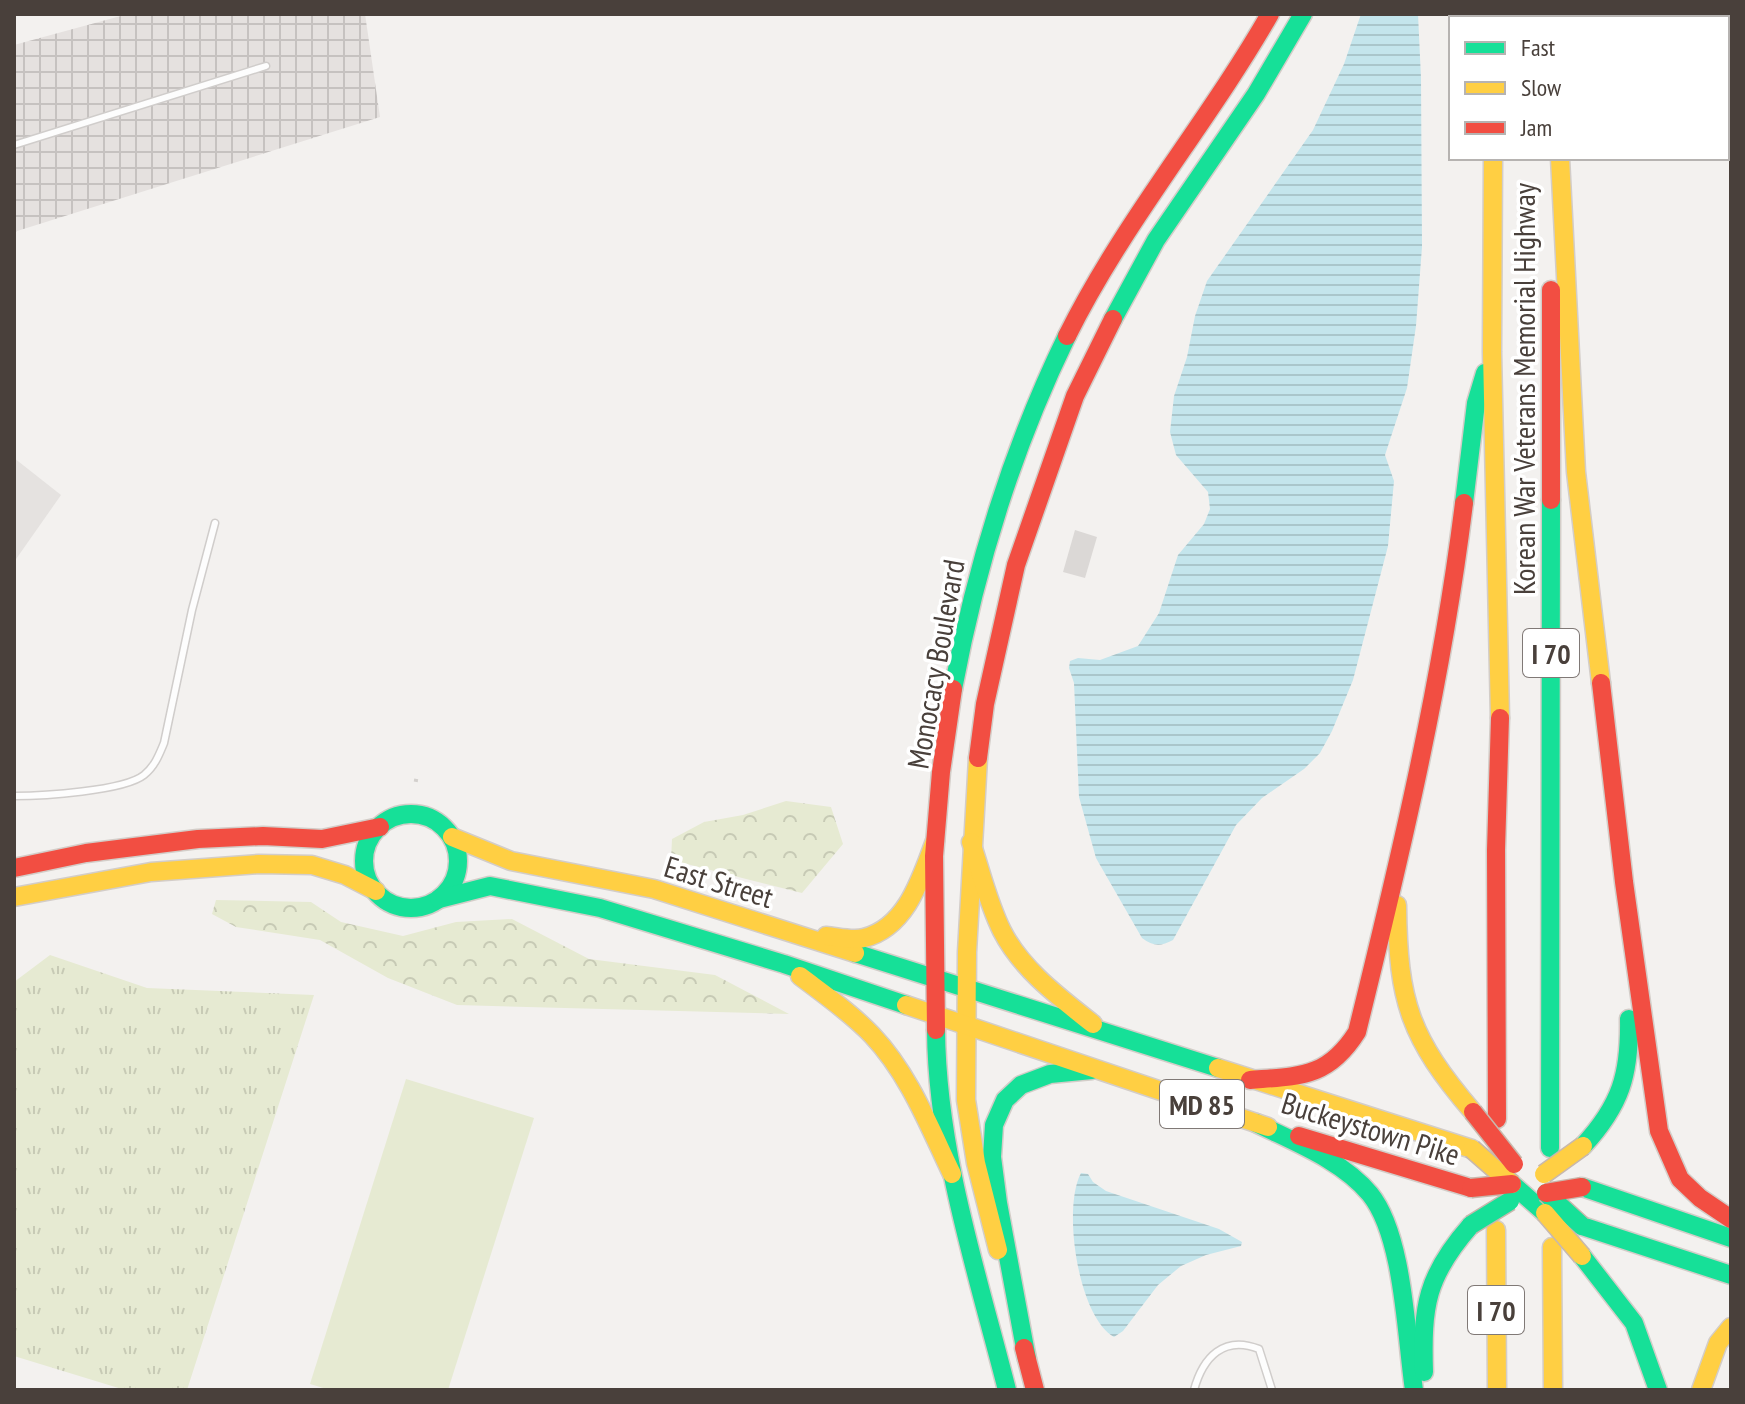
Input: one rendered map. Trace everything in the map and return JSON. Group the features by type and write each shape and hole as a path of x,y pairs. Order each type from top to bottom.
{"main road":[{"name":"Monocacy Boulevard","path":"1007,1390 964,1230 940,1098 935,1015 935,841 952,693 983,551 1026,426 1071,327 1105,265 1157,183 1232,78 1270,14"},
{"name":"Monocacy Boulevard","path":"1035,1390 976,1163 966,1100 971,842 985,704 1020,551 1075,396 1156,240 1256,94 1303,14"},
{"name":"Korean War Veterans Memorial Highway","path":"1493,160 1492,352 1500,714 1496,850 1497,1119"},
{"name":"Korean War Veterans Memorial Highway","path":"1550,1148 1551,160"},
{"path":"1560,160 1576,472 1624,882 1659,1131 1680,1179 1700,1198 1731,1219"},
{"path":"1250,1080 1329,1067 1346,1053 1357,1032 1397,871 1443,646 1476,403 1492,352"},
{"path":"14,897 151,872 259,864 312,865 345,875 376,891 396,906 424,907 439,899 452,885 458,865 452,837 441,824 423,815 405,814 380,827 368,844 364,862 367,876 376,891"},
{"path":"14,868 86,853 182,840 263,836 322,839 380,827"},
{"name":"East Street","path":"452,837 502,858 654,889 967,989"},
{"path":"796,935 861,938 894,923 910,904 935,841"},
{"path":"971,842 997,918 1017,955 1052,991 1105,1034"},
{"path":"1397,871 1397,926 1402,979 1414,1027 1435,1067 1514,1164 1524,1187 1634,1323 1658,1390"},
{"path":"1424,1390 1423,1315 1437,1267 1471,1225 1583,1146 1611,1114 1627,1075 1631,1051 1624,882"},
{"name":"East Street","path":"439,899 490,886 600,908 784,964 935,1015"},
{"path":"784,964 839,1005 872,1035 898,1068 917,1100 952,1174"},
{"name":"Buckeystown Pike","path":"967,989 1472,1149 1524,1187"},
{"name":"Buckeystown Pike","path":"935,1015 1256,1123 1471,1188 1524,1187"},
{"path":"1027,1359 992,1160 993,1129 1004,1103 1021,1085 1056,1073 1102,1069"},
{"path":"1256,1123 1328,1161 1373,1196 1386,1223 1395,1256 1414,1390"},
{"path":"1524,1187 1546,1193 1582,1187 1731,1238"},
{"path":"1546,1193 1582,1226 1731,1275"},
{"name":"I 70","path":"1496,1230 1497,1390"},
{"name":"I 70","path":"1552,1247 1553,1390"},
{"path":"1701,1390 1718,1343 1731,1327"}],"lane":[{"path":"14,145 266,66"},
{"path":"14,796 115,786 143,776 157,762 215,523"},
{"path":"1194,1390 1199,1373 1208,1360 1224,1347 1245,1344 1259,1349 1272,1390"}],"path":[{"path":"414,780 420,781"}],"shaded area":[{"path":"128,14 365,14 380,117 14,232 14,45"},
{"path":"14,458 61,495 14,562"}],"green space":[{"path":"786,801 831,807 843,844 802,893 671,860 672,839 704,822 743,815"},
{"path":"216,900 311,902 341,922 403,936 456,922 512,919 589,959 715,975 789,1014 457,1005 388,978 320,940 236,927 212,914"},
{"path":"50,955 147,988 314,995 187,1390 125,1390 14,1356 14,982"},
{"path":"406,1079 534,1118 448,1390 330,1390 310,1384"}],"water":[{"path":"1361,14 1418,14 1422,247 1407,388 1385,455 1394,481 1388,546 1353,680 1320,753 1304,769 1262,798 1236,825 1173,940 1153,944 1142,938 1096,858 1079,797 1074,683 1070,661 1078,658 1100,660 1138,646 1159,613 1178,555 1204,524 1210,509 1208,492 1176,455 1170,432 1174,396 1187,357 1195,316 1207,281 1313,130 1344,64"},
{"path":"1081,1173 1088,1174 1106,1191 1219,1229 1242,1242 1241,1246 1206,1255 1181,1266 1158,1285 1123,1331 1114,1337 1101,1326 1091,1308 1077,1261 1073,1211 1075,1189"}],"building":[{"path":"1075,530 1097,537 1085,578 1063,572"}],"traffic: fast":[{"path":"1113,319 1156,240 1256,94 1303,14"},
{"path":"953,689 973,598 998,509 1029,422 1067,336"},
{"path":"1464,503 1476,403 1485,373"},
{"path":"1550,1148 1551,500"},
{"path":"411,814 429,818 444,828 454,843 458,861 454,879 444,894 429,904 411,908 393,904 378,894 368,879 364,861 368,843 378,828 393,818 411,814"},
{"path":"439,899 490,886 600,908 906,1005"},
{"path":"855,953 1218,1068"},
{"path":"1583,1146 1606,1117 1621,1088 1628,1056 1629,1019"},
{"path":"936,1030 938,1076 951,1166 1007,1390"},
{"path":"1027,1359 998,1203 992,1157 994,1125 1005,1100 1021,1085 1050,1074 1092,1070"},
{"path":"1256,1123 1346,1171 1370,1194 1381,1212 1397,1260 1414,1390"},
{"path":"1512,1184 1545,1213"},
{"path":"1582,1187 1731,1238"},
{"path":"1546,1193 1582,1226"},
{"path":"1471,1225 1510,1201"},
{"path":"1424,1372 1424,1328 1430,1293 1444,1260 1471,1225"},
{"path":"1582,1226 1731,1275"},
{"path":"1582,1256 1634,1323 1658,1390"}],"traffic: slow":[{"path":"1493,160 1492,352 1500,718"},
{"path":"1560,160 1576,472 1601,683"},
{"path":"978,758 967,952 966,1100 976,1163 998,1250"},
{"path":"452,837 511,861 654,889 855,953"},
{"path":"826,936 864,938 891,923 910,899 935,841"},
{"path":"971,842 993,910 1010,945 1042,982 1093,1024"},
{"path":"14,897 151,872 259,864 312,865 345,875 376,891"},
{"path":"1397,905 1400,968 1412,1018 1435,1062 1473,1112"},
{"path":"800,976 838,1004 885,1050 917,1101 952,1174"},
{"path":"906,1005 1268,1127"},
{"path":"1218,1068 1472,1149"},
{"path":"1544,1174 1583,1146"},
{"path":"1472,1149 1512,1184"},
{"path":"1545,1213 1582,1256"},
{"path":"1496,1230 1497,1390"},
{"path":"1552,1247 1553,1390"},
{"path":"1701,1390 1718,1343 1731,1327"}],"traffic: jam":[{"path":"1067,336 1114,253 1220,95 1270,14"},
{"path":"1551,290 1551,500"},
{"path":"978,758 985,704 1016,565 1075,396 1113,319"},
{"path":"1250,1080 1311,1072 1335,1058 1357,1032 1432,703 1464,503"},
{"path":"1601,683 1624,882 1659,1131 1680,1179 1700,1198 1731,1219"},
{"path":"936,1030 934,856 941,772 953,689"},
{"path":"1497,1119 1496,850 1500,718"},
{"path":"14,868 86,853 198,839 263,836 322,839 380,827"},
{"path":"1473,1112 1514,1164"},
{"path":"1299,1136 1471,1188"},
{"path":"1471,1188 1512,1184"},
{"path":"1546,1193 1582,1187"},
{"path":"1024,1348 1035,1390"}]}
